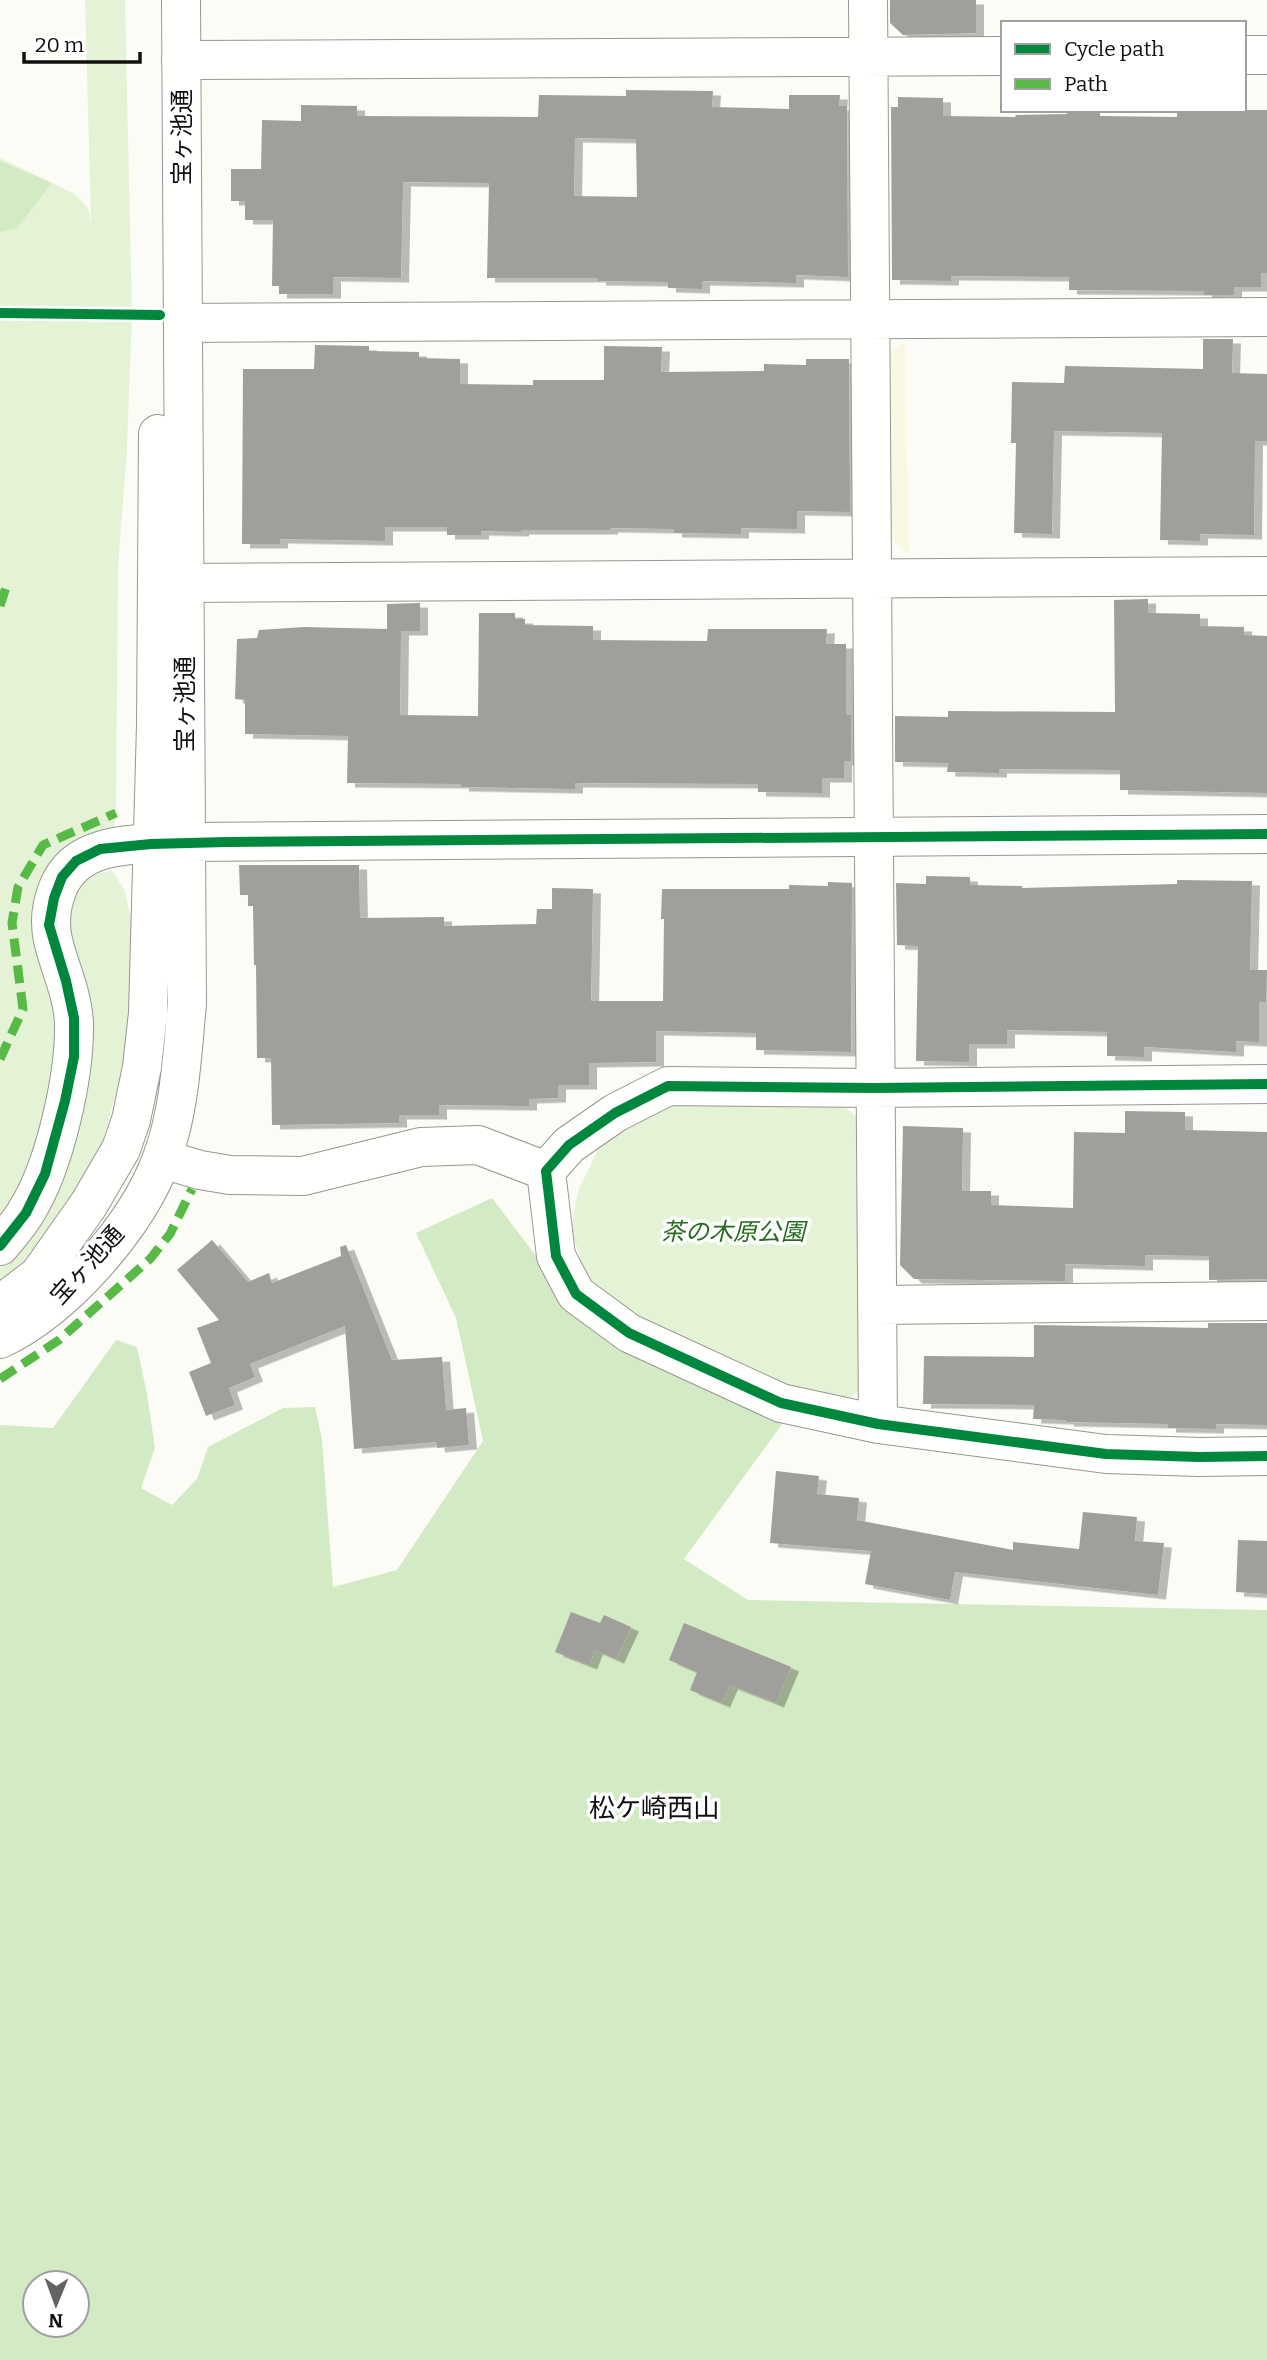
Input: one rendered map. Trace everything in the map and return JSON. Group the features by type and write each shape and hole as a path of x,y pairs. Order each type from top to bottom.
{"street":[{"name":"宝ヶ池通","path":"0,1339 20,1330 67,1294 98,1260 135,1211 162,1159 174,1114 187,1004 156,725 163,171 155,64 155,0"},
{"name":"宝ヶ池通","path":"0,1305 38,1275 89,1204 121,1149 142,1067 169,843 184,583 181,0"},
{"path":"868,0 878,1424"},
{"path":"1246,55 1267,55"},
{"path":"181,60 1001,56"},
{"path":"183,323 1267,317"},
{"path":"184,583 1267,576"},
{"path":"0,1246 26,1213 45,1174 74,1057 74,1018 49,925 54,898 62,877 76,862 100,849 169,843 1267,834"},
{"path":"1267,1084 875,1088 668,1086 615,1114 569,1145 546,1171 556,1256 576,1294 629,1333 781,1403 878,1424 1106,1454 1267,1456"},
{"path":"162,1159 230,1175 303,1176 421,1147 478,1145 546,1171"},
{"path":"877,1305 1267,1301"}],"green space":[{"path":"85,0 125,0 132,314 127,449 118,567 116,813 114,827 54,860 34,899 34,933 64,1036 55,1122 0,1233 0,158 75,194 88,208 91,222"},
{"path":"0,161 52,183 17,228 0,232"},
{"path":"905,341 909,556 889,536 888,354"},
{"path":"112,870 125,891 135,940 127,1052 102,1144 58,1224 21,1273 0,1286 0,1267 11,1257 54,1196 71,957 67,906 83,878"},
{"name":"茶の木原公園","path":"833,1097 864,1123 868,1386 848,1399 745,1375 701,1361 588,1282 571,1229 578,1191 601,1144 633,1122 682,1102"},
{"path":"492,1198 580,1314 655,1357 783,1423 684,1559 748,1600 1267,1610 1267,2360 0,2360 0,1425 53,1428 116,1340 137,1347 155,1448 141,1488 172,1505 197,1479 208,1447 283,1408 315,1407 322,1439 333,1587 397,1570 483,1441 456,1318 416,1233"}],"building":[{"path":"890,0 976,0 976,33 903,35 890,23"},
{"path":"626,90 713,91 712,107 789,109 789,95 840,95 839,106 847,106 848,277 796,275 796,283 702,281 702,289 668,288 668,282 598,281 598,278 487,278 489,183 403,182 401,278 333,277 333,294 279,294 279,286 272,286 273,220 245,220 245,201 231,201 231,169 261,169 262,120 301,121 301,105 357,106 357,116 538,117 539,95 626,96","holes":["575,138 636,139 637,197 574,196"]},
{"path":"898,97 943,98 943,116 1015,117 1100,112 1100,116 1177,117 1177,112 1267,110 1267,273 1261,273 1261,287 1234,287 1234,295 1204,295 1204,291 1069,290 1069,277 951,276 951,281 892,280 891,107 898,107"},
{"path":"1203,339 1233,339 1232,373 1267,374 1267,441 1255,441 1254,535 1200,534 1200,541 1160,540 1162,433 1054,431 1052,534 1014,533 1016,443 1011,443 1012,382 1064,383 1065,366 1203,369"},
{"path":"315,345 369,346 369,351 419,352 419,358 460,359 460,384 533,385 533,380 604,380 604,346 662,347 661,372 764,371 764,364 806,365 806,359 849,359 850,512 797,511 797,529 741,528 741,534 610,528 481,531 481,535 447,535 447,527 385,527 385,541 280,539 280,544 242,544 243,369 314,369"},
{"path":"1148,599 1148,613 1200,614 1200,626 1244,627 1244,635 1267,636 1267,793 1120,790 1120,770 999,769 999,773 947,772 948,763 895,762 895,716 948,717 948,711 1115,712 1114,600"},
{"path":"420,603 420,631 401,631 400,715 478,716 479,613 515,613 515,619 525,619 525,625 593,626 593,640 707,641 708,629 827,629 826,644 846,644 846,715 851,715 851,761 844,761 844,778 822,778 822,793 758,792 758,784 575,783 575,789 347,783 348,736 245,734 245,700 235,699 237,639 257,638 259,630 304,627 387,629 387,604"},
{"path":"239,865 359,865 360,918 444,917 444,926 536,924 537,909 552,909 552,888 593,889 591,1001 663,1001 662,889 789,889 789,885 828,886 828,882 852,883 851,1052 756,1050 756,1033 656,1031 656,1062 589,1063 589,1085 558,1085 558,1098 529,1099 529,1106 439,1105 439,1115 399,1115 399,1123 272,1125 271,1058 257,1058 253,906 248,906 248,895 240,895"},
{"path":"926,876 970,877 970,885 1022,888 1177,884 1177,880 1252,881 1250,970 1267,970 1266,1002 1259,1002 1259,1042 1236,1041 1236,1052 1144,1047 1144,1057 1107,1056 1107,1032 1007,1030 1007,1044 969,1044 969,1062 916,1061 918,946 897,945 896,883 926,884"},
{"path":"1125,1111 1185,1112 1185,1130 1267,1132 1267,1279 1209,1280 1209,1256 1145,1255 1145,1266 1065,1264 1065,1281 914,1279 900,1265 903,1126 963,1128 962,1191 991,1191 991,1205 1073,1208 1074,1132 1125,1133"},
{"path":"212,1240 248,1282 269,1273 272,1283 341,1256 340,1247 346,1245 392,1360 442,1357 446,1410 466,1408 469,1445 437,1448 436,1442 354,1449 345,1326 250,1364 255,1377 229,1388 235,1405 206,1416 189,1372 211,1363 197,1328 219,1320 177,1270"},
{"path":"1208,1323 1267,1323 1267,1425 1216,1424 1216,1429 1168,1428 1168,1424 1066,1422 1033,1419 1034,1405 923,1404 924,1356 1034,1357 1034,1325 1208,1328"},
{"path":"776,1471 819,1476 817,1494 859,1498 857,1520 1013,1550 1013,1542 1079,1549 1083,1512 1137,1517 1135,1541 1164,1543 1158,1595 955,1572 950,1600 865,1584 871,1551 770,1543"},
{"path":"1238,1540 1267,1541 1267,1594 1236,1592"},
{"path":"571,1612 600,1623 604,1615 631,1627 616,1659 595,1650 589,1665 555,1652"},
{"path":"684,1623 791,1667 776,1703 730,1685 722,1703 690,1690 697,1672 669,1660"}],"marked path":[{"path":"0,606 7,584"},
{"path":"0,1059 23,1009 12,923 18,887 43,845 116,813"},
{"path":"0,1379 59,1340 150,1259 170,1234 192,1189"}],"cycle path":[{"path":"0,313 160,315"},
{"path":"0,1246 26,1213 45,1174 74,1057 74,1018 49,925 54,898 62,877 76,861 100,849 151,844 227,842 1267,834"},
{"path":"1267,1084 875,1088 668,1086 615,1113 569,1145 546,1171 556,1256 576,1294 629,1333 781,1403 878,1424 1106,1454 1267,1456"}],"district":[{"name":"松ケ崎西山","path":"654,1808"}]}
